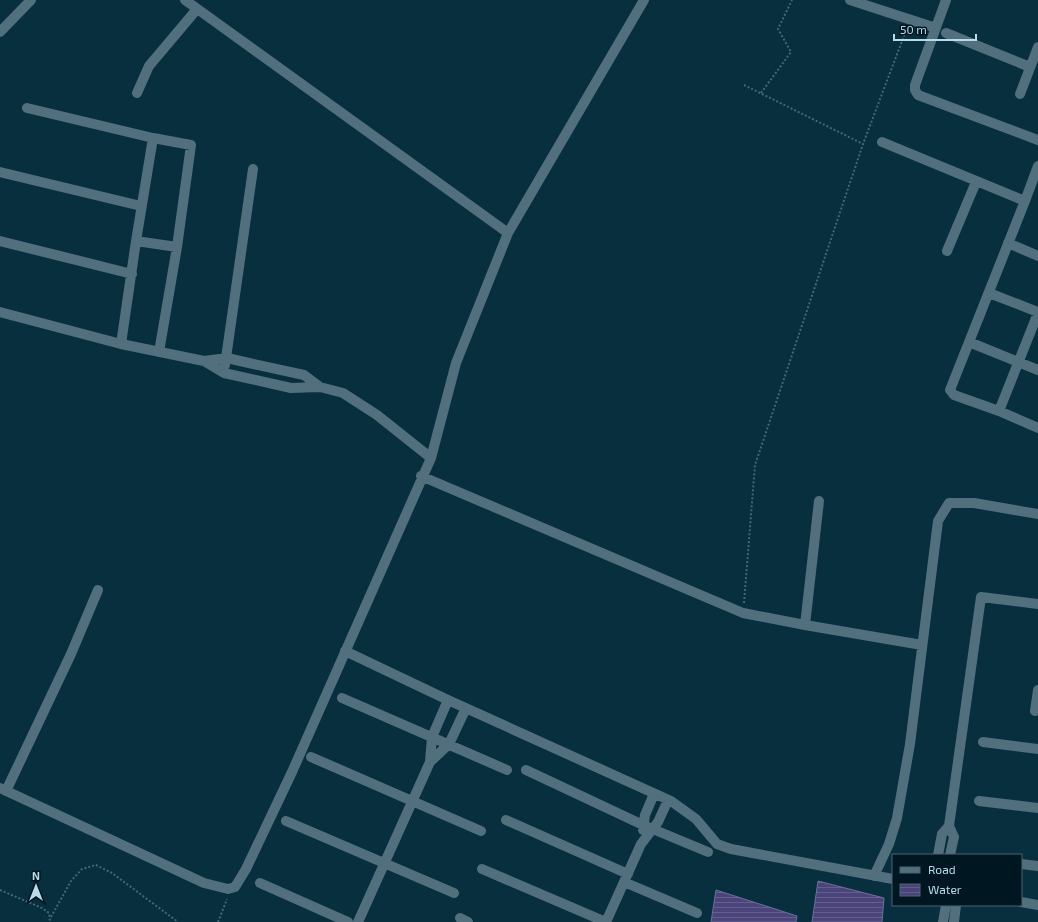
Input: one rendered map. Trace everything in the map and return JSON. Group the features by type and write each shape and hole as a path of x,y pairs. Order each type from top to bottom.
{"street":[{"path":"0,32 31,0"},
{"path":"185,0 508,233"},
{"path":"98,590 71,654 3,790 204,883 228,889 235,887 249,863 292,772 345,651 380,577 421,476 431,458 456,363 508,233 644,0"},
{"path":"850,0 910,21 936,28"},
{"path":"946,0 915,85 915,90 918,95 1038,140"},
{"path":"137,92 149,66 197,9"},
{"path":"946,34 1030,67"},
{"path":"1020,94 1038,47"},
{"path":"27,108 153,138 191,145 177,246 159,352"},
{"path":"121,344 141,206 153,138"},
{"path":"882,142 976,182 1026,197 1038,196"},
{"path":"1038,166 950,390 954,394 1038,428"},
{"path":"224,373 253,169"},
{"path":"0,172 141,206"},
{"path":"947,250 976,182"},
{"path":"0,241 132,274"},
{"path":"136,241 177,246"},
{"path":"1008,243 1038,256"},
{"path":"989,293 1038,312 999,411"},
{"path":"0,312 121,344 159,352 204,361 226,358 304,376 320,387"},
{"path":"969,342 1038,370"},
{"path":"204,361 224,373 291,388 320,387 343,393 377,415 431,458"},
{"path":"421,476 743,613 922,645"},
{"path":"805,625 819,501"},
{"path":"874,876 889,844 897,818 915,714 922,645 938,521 949,503 974,503 1038,514"},
{"path":"950,854 954,837 949,826 980,597 1038,604"},
{"path":"345,651 448,700 668,800 696,820 717,844 892,879"},
{"path":"1035,711 1038,690"},
{"path":"342,698 507,770"},
{"path":"358,922 430,762 432,737 448,700"},
{"path":"430,762 449,744 466,708"},
{"path":"983,742 1038,749"},
{"path":"311,757 481,831"},
{"path":"526,770 643,825 708,852"},
{"path":"641,844 643,825 654,794"},
{"path":"482,868 606,922 641,844 654,829 668,800"},
{"path":"979,801 1038,808"},
{"path":"506,820 697,913"},
{"path":"286,821 454,893"},
{"path":"938,854 942,834 949,826"},
{"path":"1022,864 1038,866"},
{"path":"260,882 348,922"},
{"path":"1022,902 1038,905"},
{"path":"943,922 946,906"},
{"path":"954,922 956,906"}],"path":[{"path":"761,93 791,52 778,29 792,0"},
{"path":"743,613 755,465 864,144 910,21"},
{"path":"744,84 864,144"},
{"path":"50,922 51,917 71,881 82,869 96,865 112,873 178,922"},
{"path":"218,922 226,900 228,889"},
{"path":"0,890 42,908 49,913 51,917"}],"water":[{"path":"818,881 884,898 882,922 812,922"},
{"path":"716,890 797,916 796,922 711,922"}]}
